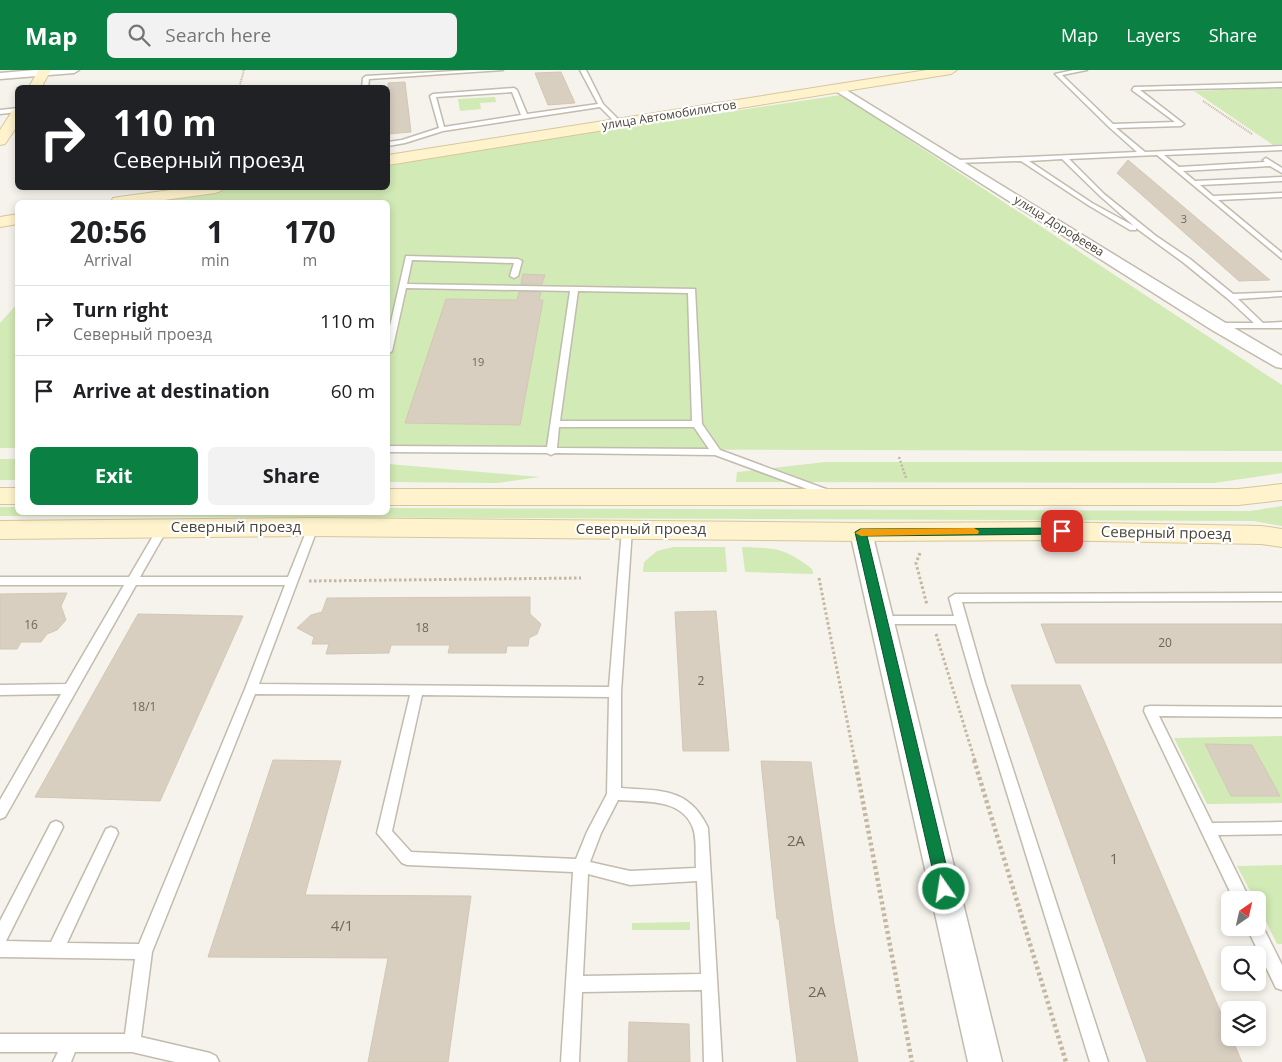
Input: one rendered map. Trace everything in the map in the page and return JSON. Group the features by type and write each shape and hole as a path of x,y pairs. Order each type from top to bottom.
{"main road":[{"name":"улица Автомобилистов","path":"390,160 951,70"},
{"path":"36,85 44,72"},
{"path":"0,141 15,117"},
{"path":"133,200 201,190"},
{"path":"0,222 15,220"},
{"name":"Северный проезд","path":"390,498 1238,497 1282,492"},
{"path":"0,496 15,496"},
{"name":"Северный проезд","path":"0,530 314,527 860,532 1052,531 1261,535 1282,538"}],"street":[{"path":"0,76 74,70"},
{"name":"улица Дорофеева","path":"838,88 1218,326 1282,363"},
{"path":"860,532 985,1062"}],"lane":[{"path":"366,85 366,78 500,70"},
{"path":"584,70 601,105 619,123"},
{"path":"1084,70 1058,74 1111,126 1143,154"},
{"path":"1111,126 1181,124 1134,89 1282,85"},
{"path":"442,129 433,96 514,90 524,117"},
{"path":"390,144 403,142 442,129 601,105"},
{"path":"0,112 15,112"},
{"path":"403,142 406,157"},
{"path":"958,162 1282,148"},
{"path":"1251,149 1282,171"},
{"path":"1158,153 1282,257"},
{"path":"1063,157 1102,195 1153,238"},
{"path":"1022,160 1090,204 1153,238 1187,261 1231,296 1261,325"},
{"path":"1177,168 1272,164"},
{"path":"1194,183 1282,179"},
{"path":"1212,198 1282,195"},
{"path":"390,342 409,258 518,261 514,276"},
{"path":"403,286 692,291 697,424 716,452"},
{"path":"551,452 574,289"},
{"path":"1231,296 1282,294"},
{"path":"1218,326 1282,325"},
{"path":"555,424 697,424"},
{"path":"390,449 716,452 841,498"},
{"path":"132,1043 144,952 251,689 314,527"},
{"path":"0,813 163,528"},
{"path":"570,1062 581,866 594,832 614,794 615,692 625,577 627,529"},
{"path":"0,581 292,581"},
{"path":"1099,1062 979,683 955,598 1282,597"},
{"path":"881,620 961,620"},
{"path":"0,690 70,689"},
{"path":"251,689 615,692"},
{"path":"417,691 384,833 407,858 581,866 630,878 703,874"},
{"path":"1238,891 1150,711 1282,712"},
{"path":"614,794 667,797 690,810 701,828 713,1062"},
{"path":"0,936 56,827"},
{"path":"1207,829 1282,828"},
{"path":"56,950 111,833"},
{"path":"1260,936 1280,972"},
{"path":"0,949 144,952"},
{"path":"573,984 710,982"},
{"path":"0,1042 132,1043 210,1062"},
{"path":"62,1062 70,1043"}],"path":[{"path":"240,85 244,71"},
{"path":"1184,88 1258,138"},
{"path":"899,457 907,481"},
{"path":"924,550 920,553 916,563 1066,1062"},
{"path":"292,581 581,578"},
{"path":"819,578 836,656 912,1062"}],"green space":[{"path":"1282,88 1282,144 1273,145 1194,91"},
{"path":"841,95 1282,385 1282,451 390,449 390,200 152,200 220,190 390,190 390,163"},
{"path":"495,97 496,102 480,103 481,109 460,111 458,99"},
{"path":"15,306 15,448 0,448 0,323"},
{"path":"0,459 15,459 15,480 0,480"},
{"path":"825,462 1282,462 1282,473 1214,483 736,482 737,472"},
{"path":"390,464 540,477 497,483 390,482"},
{"path":"1282,506 1282,526 1253,521 0,516 0,507 15,507 15,515 390,515 390,508 1250,511"},
{"path":"673,547 725,547 727,572 643,572 644,562 657,551"},
{"path":"742,547 772,549 787,553 812,569 813,574 745,572"},
{"path":"1282,736 1282,803 1207,804 1174,738"},
{"path":"1282,865 1282,944 1277,944 1266,921 1266,891 1250,891 1237,866"},
{"path":"690,922 690,930 632,930 632,923"}],"building":[{"path":"561,72 575,103 548,105 535,73"},
{"path":"405,82 411,132 390,134 390,85 388,83"},
{"path":"1128,160 1270,280 1239,281 1117,173"},
{"path":"523,274 545,275 542,284 521,284"},
{"path":"519,292 541,292 539,300 543,300 520,425 405,423 446,299 517,300"},
{"path":"67,593 61,606 66,620 57,630 47,634 41,642 21,642 17,649 0,649 0,594"},
{"path":"530,597 530,614 541,624 537,634 529,638 528,646 507,646 506,653 448,653 450,645 391,645 389,653 326,654 329,644 312,644 314,637 297,628 311,615 322,612 327,598"},
{"path":"716,611 729,751 683,751 675,612"},
{"path":"138,614 243,616 160,801 35,797"},
{"path":"1041,624 1282,624 1282,663 1056,663"},
{"path":"1011,685 1080,685 1221,1013 1221,1046 1235,1046 1242,1062 1147,1062"},
{"path":"1205,744 1252,745 1280,796 1231,796"},
{"path":"273,760 341,761 305,895 471,896 448,1062 368,1062 388,958 208,957"},
{"path":"761,761 811,762 834,924 858,1062 797,1062 779,919 777,919"},
{"path":"629,1022 689,1024 690,1062 628,1062"}],"slow traffic":[{"path":"861,533 974,531"}],"route":[{"path":"944,889 860,532 1062,531"}]}
